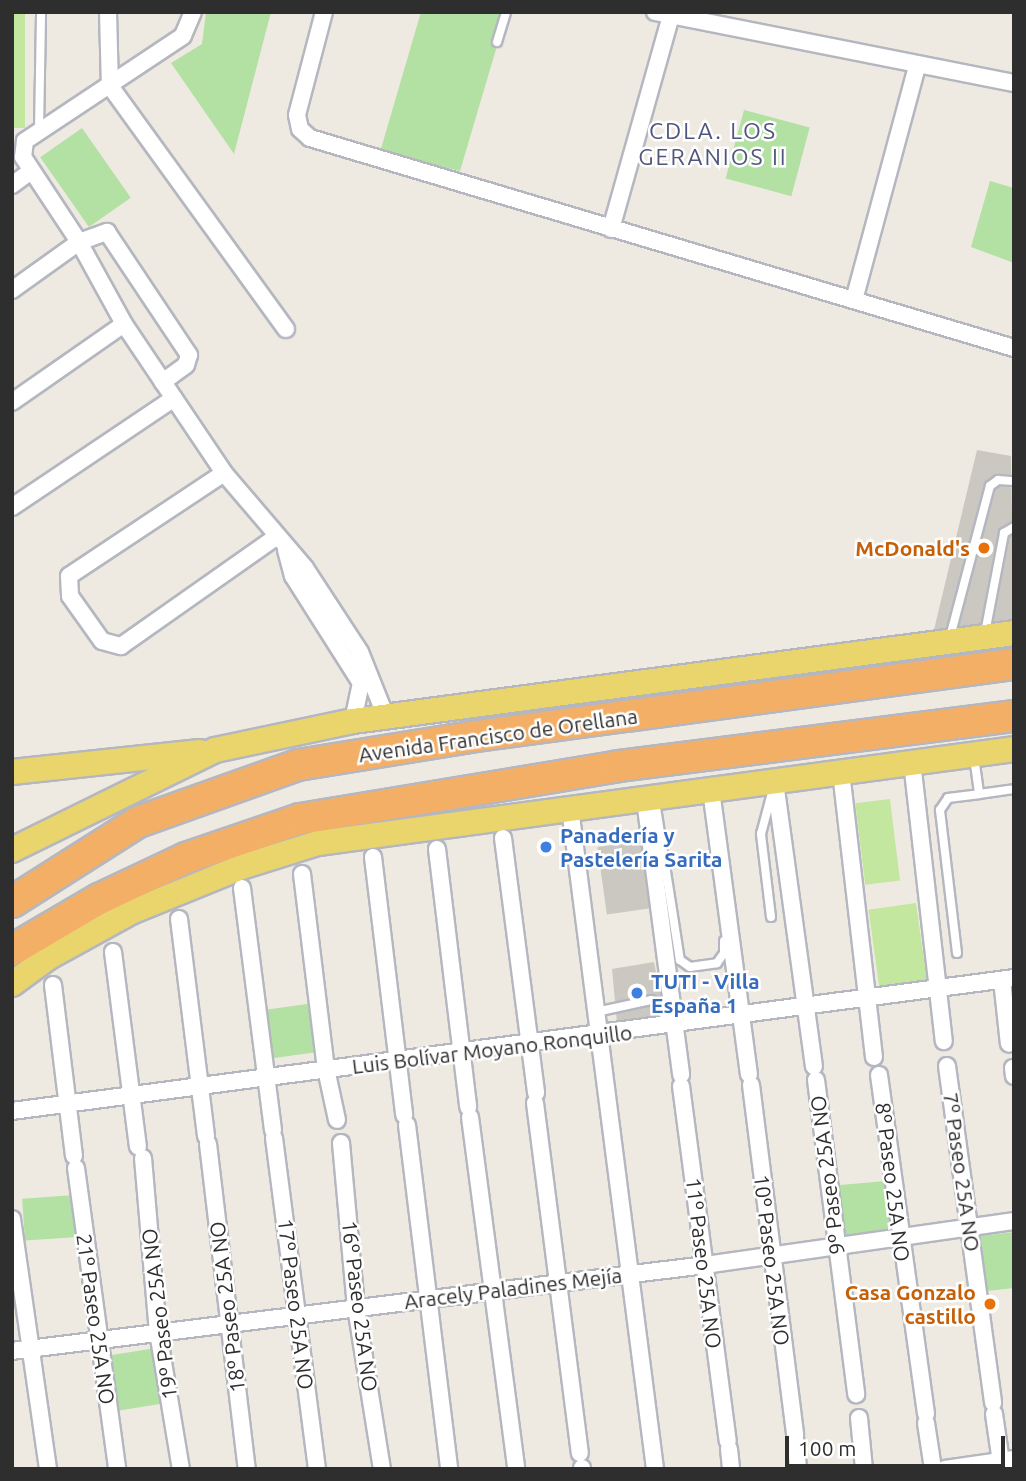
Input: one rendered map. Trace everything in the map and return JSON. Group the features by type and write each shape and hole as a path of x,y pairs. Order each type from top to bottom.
{"highway":[{"name":"Avenida Francisco de Orellana","path":"12,902 138,822 299,765 477,736 1014,664"},
{"path":"12,950 99,900 186,858 300,820 619,766 1014,716"}],"main road":[{"name":"Avenida Francisco de Orellana","path":"12,850 215,750 353,721 949,639 1014,633"},
{"path":"12,984 49,957 131,912 308,846 1014,749"},
{"path":"17,773 215,750"}],"street":[{"path":"108,12 110,86 286,329"},
{"path":"192,12 183,36 40,130 22,145 30,172 79,243 124,324 224,473 305,568 386,717"},
{"path":"324,12 297,115 300,129 310,138 1014,348"},
{"path":"611,229 663,14 1014,83"},
{"path":"854,300 918,66"},
{"path":"12,185 30,172"},
{"path":"12,290 98,232 112,236 189,355 186,365 163,382"},
{"path":"12,402 124,324"},
{"path":"12,507 174,398"},
{"path":"224,473 69,576 70,596 103,641 121,646 281,543"},
{"path":"353,721 366,680"},
{"path":"912,762 941,988 944,1041"},
{"path":"841,772 874,1057"},
{"name":"9º Paseo 25A NO","path":"775,782 856,1394"},
{"name":"10º Paseo 25A NO","path":"707,791 750,1080 798,1469"},
{"name":"11º Paseo 25A NO","path":"650,799 671,1026 681,1081 731,1469"},
{"path":"570,808 655,1469"},
{"path":"503,838 581,1463"},
{"path":"437,849 491,1290 516,1468"},
{"path":"373,857 449,1469"},
{"path":"302,874 326,1069 337,1120"},
{"name":"17º Paseo 25A NO","path":"242,888 317,1469"},
{"name":"18º Paseo 25A NO","path":"179,919 247,1469"},
{"name":"19º Paseo 25A NO","path":"113,952 130,1095 140,1152 158,1332 181,1469"},
{"path":"1008,979 1009,1044"},
{"name":"Luis Bolívar Moyano Ronquillo","path":"12,1111 397,1059 600,1037 1008,979"},
{"name":"21º Paseo 25A NO","path":"53,985 97,1340 117,1469"},
{"name":"7º Paseo 25A NO","path":"947,1066 971,1227 993,1408 1006,1463"},
{"name":"8º Paseo 25A NO","path":"879,1075 933,1469"},
{"name":"16º Paseo 25A NO","path":"341,1143 356,1307 382,1469"},
{"path":"12,1219 21,1350 48,1469"},
{"name":"Aracely Paladines Mejía","path":"21,1350 557,1281 705,1265 1014,1221"},
{"path":"859,1419 864,1469"},
{"path":"945,1469 1006,1463"}],"lane":[{"path":"40,130 41,12"},
{"path":"497,42 506,12"},
{"path":"949,639 990,486 998,480 1014,481"},
{"path":"985,635 1004,533 1014,527"},
{"path":"974,754 979,794"},
{"path":"771,917 761,834 775,782"},
{"path":"957,953 940,810 948,799 1014,789"},
{"path":"650,799 677,952 685,965 701,967 717,962 725,946 707,791"},
{"path":"597,1012 657,1001 664,1009 671,1026"}],"green space":[{"path":"12,12 25,12 25,128 12,128"},
{"path":"206,12 271,12 234,154 171,63 202,44"},
{"path":"421,12 507,12 460,171 380,152"},
{"path":"744,110 810,128 791,196 726,179"},
{"path":"82,128 131,198 89,227 40,157"},
{"path":"990,181 1014,188 1014,263 971,247"},
{"path":"890,799 900,880 865,885 855,803"},
{"path":"916,903 927,983 880,990 868,910"},
{"path":"314,1003 321,1052 269,1059 263,1010"},
{"path":"886,1181 891,1234 839,1238 834,1186"},
{"path":"75,1195 78,1237 25,1241 22,1199"},
{"path":"1014,1232 1014,1288 987,1291 980,1236"},
{"path":"156,1348 165,1403 114,1411 106,1356"}],"building":[{"name":"McDonald's","path":"977,450 1011,456 1014,626 933,634"},
{"name":"Panadería y Pastelería Sarita","path":"551,840 553,852 541,854 539,842"},
{"path":"641,841 650,908 607,914 597,847"},
{"name":"TUTI - Villa España 1","path":"654,962 665,1017 617,1023 612,969"}],"place":[{"name":"McDonald's","path":"984,548"},
{"name":"Panadería y Pastelería Sarita","path":"546,847"},
{"name":"TUTI - Villa España 1","path":"637,993"},
{"name":"Casa Gonzalo castillo","path":"990,1304"}],"district":[{"name":"CDLA. LOS GERANIOS II","path":"713,144"}]}
